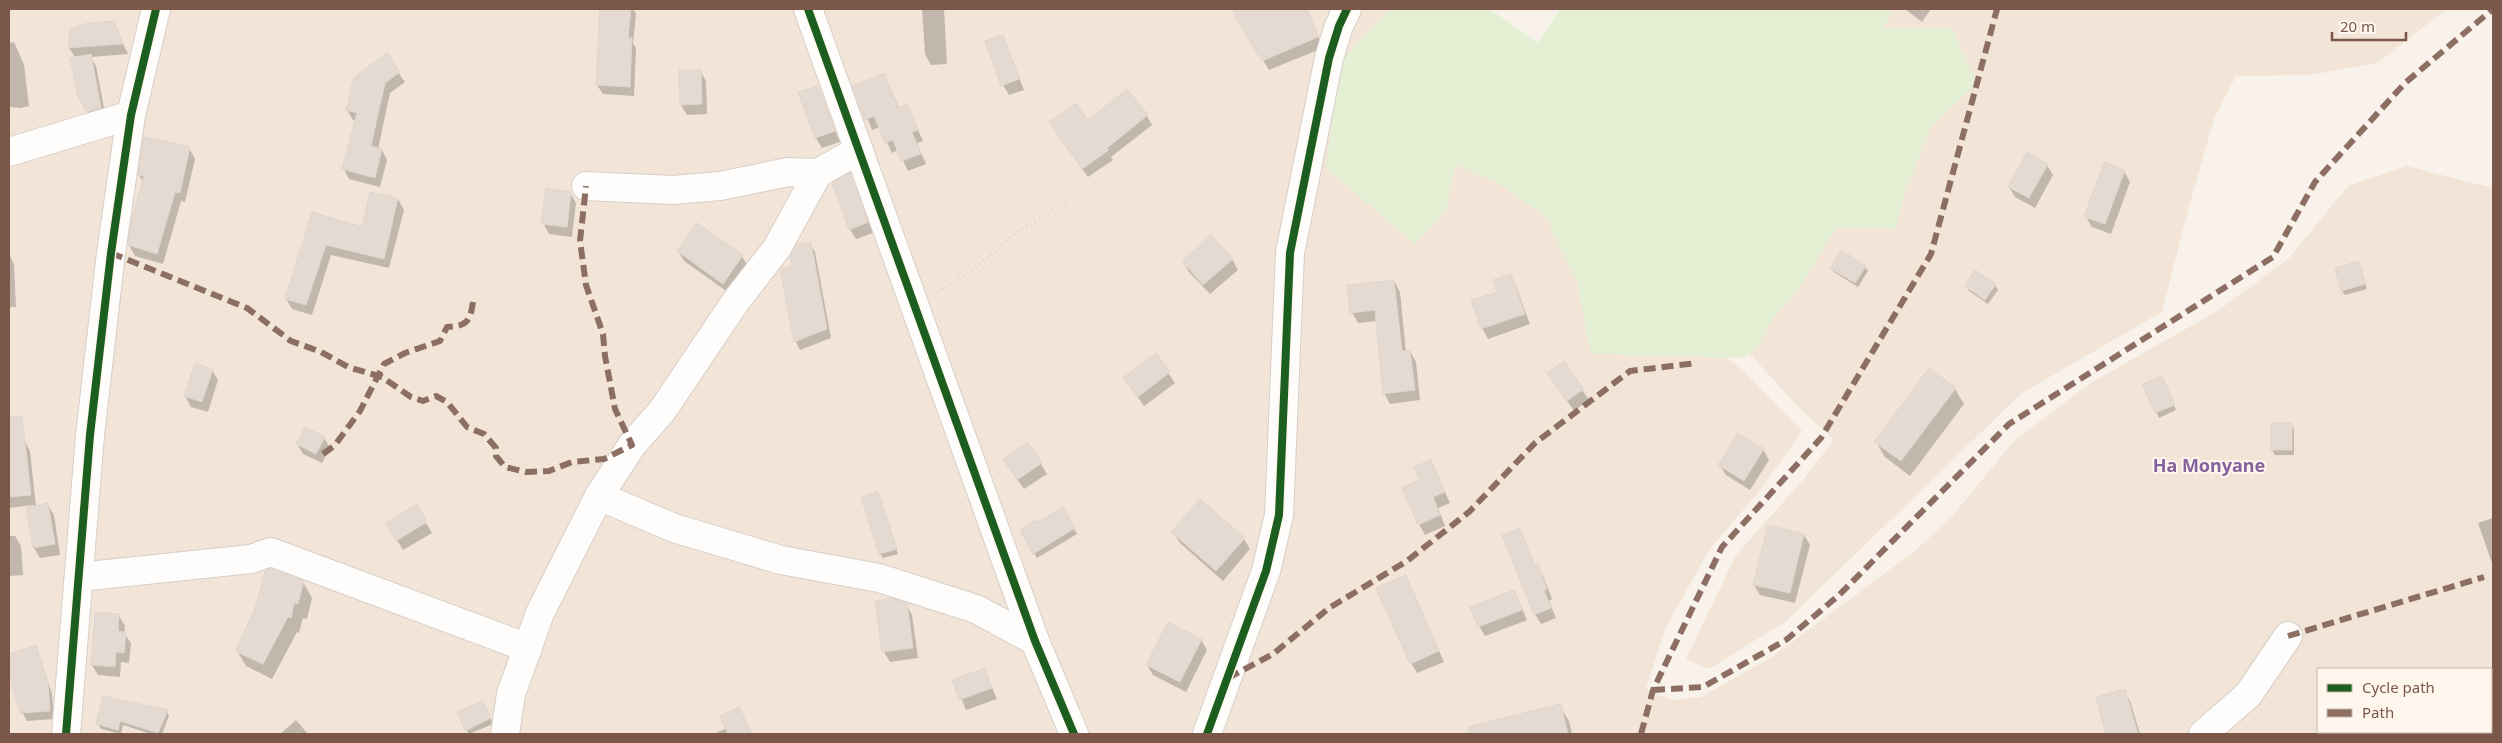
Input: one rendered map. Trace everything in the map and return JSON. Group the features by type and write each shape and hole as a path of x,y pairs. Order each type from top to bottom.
{"street":[{"path":"66,734 90,435 111,254 131,115 155,9"},
{"path":"808,9 1035,640 1074,734"},
{"path":"1207,734 1266,571 1279,515 1290,253 1330,58 1339,26 1347,9"},
{"path":"9,152 131,115"},
{"path":"505,734 511,694 540,613 599,496 632,445 662,411 736,301 777,248 818,174 858,150"},
{"path":"586,186 674,190 720,186 788,172 818,174"},
{"path":"599,496 674,528 781,560 879,578 976,609 1035,640"},
{"path":"79,578 251,558 271,552 528,648"},
{"path":"2203,734 2248,694 2288,636"}],"path":[{"path":"916,306 976,267 1018,232 1066,202"}],"shaded area":[{"path":"9,9 1411,9 1706,339 1746,374 1802,431 1762,488 1709,550 1665,629 1646,689 1672,700 1701,697 1772,657 1916,550 1953,515 2014,441 2089,384 2219,310 2289,258 2348,186 2407,166 2493,188 2493,734 9,734"},
{"path":"1826,9 2447,9 2377,63 2310,75 2236,76 2214,119 2162,312 2022,393 1786,621 1709,669 1686,659 1736,555 1802,481 1834,440 1800,409 1728,330"}],"green space":[{"path":"1390,9 1490,9 1538,43 1560,9 1894,9 1883,29 1952,28 1977,83 1930,129 1906,190 1896,229 1836,228 1801,286 1768,325 1759,346 1743,358 1591,354 1577,282 1546,217 1498,183 1456,164 1446,210 1415,244 1326,168 1339,63"}],"building":[{"path":"600,9 631,9 628,38 632,38 630,87 596,85"},
{"path":"1231,9 1307,9 1318,37 1262,61"},
{"path":"114,21 123,44 68,48 70,29 84,24"},
{"path":"1003,35 1019,79 1001,86 985,41"},
{"path":"387,53 400,72 385,83 371,146 382,149 375,178 342,169 357,113 346,110 354,77"},
{"path":"91,54 101,108 86,112 78,96 70,58"},
{"path":"679,70 701,70 702,104 680,105"},
{"path":"884,73 898,108 908,104 918,130 912,132 921,154 901,161 893,140 885,143 874,116 865,120 852,86"},
{"path":"818,86 835,131 815,138 798,92"},
{"path":"1127,89 1148,115 1107,148 1109,150 1082,169 1049,122 1076,103 1088,120"},
{"path":"144,137 190,147 180,193 175,192 157,254 128,245 132,218 144,176 138,175"},
{"path":"2027,152 2048,164 2029,198 2008,187"},
{"path":"2104,162 2125,170 2105,224 2084,217"},
{"path":"850,173 868,222 849,230 832,183"},
{"path":"546,188 571,192 567,227 541,224"},
{"path":"370,192 398,198 384,259 326,245 306,305 285,299 312,212 362,227"},
{"path":"697,223 743,255 723,284 677,251"},
{"path":"1211,235 1233,259 1203,285 1182,261"},
{"path":"811,242 827,329 794,342 780,269 792,266 790,257 797,244"},
{"path":"1841,250 1866,266 1855,283 1830,268"},
{"path":"2359,261 2366,284 2341,291 2335,268"},
{"path":"1975,270 1996,284 1985,300 1964,286"},
{"path":"1511,274 1525,314 1481,329 1471,300 1497,292 1493,280"},
{"path":"1394,280 1402,351 1410,350 1415,390 1383,394 1375,310 1350,313 1347,285"},
{"path":"1156,353 1170,372 1138,397 1123,378"},
{"path":"1564,361 1584,389 1567,401 1547,373"},
{"path":"195,363 213,369 202,402 184,396"},
{"path":"1929,368 1956,388 1901,461 1874,442"},
{"path":"2162,376 2175,405 2155,413 2142,384"},
{"path":"22,416 31,495 9,497 9,417"},
{"path":"2271,423 2292,423 2292,450 2271,450"},
{"path":"305,427 325,437 316,454 296,444"},
{"path":"1738,433 1764,449 1744,481 1718,465"},
{"path":"1028,442 1042,463 1017,480 1003,459"},
{"path":"1431,460 1445,492 1433,497 1440,515 1418,525 1402,488 1420,480 1414,467"},
{"path":"878,491 897,549 879,554 861,497"},
{"path":"1200,499 1245,538 1216,571 1171,532"},
{"path":"48,503 55,544 33,548 26,508"},
{"path":"417,504 427,522 396,541 386,523"},
{"path":"1063,507 1075,528 1033,554 1020,530 1035,520 1037,523"},
{"path":"1768,525 1804,534 1790,593 1753,585"},
{"path":"1520,528 1534,565 1538,563 1547,589 1544,590 1551,608 1534,615 1502,535"},
{"path":"271,569 304,581 298,604 294,603 291,618 288,617 263,664 235,651 255,609 265,571"},
{"path":"1406,575 1439,651 1410,664 1376,588"},
{"path":"1514,590 1522,610 1478,627 1470,607"},
{"path":"891,598 907,603 913,648 882,652 875,601"},
{"path":"95,612 119,614 118,631 126,632 124,653 116,652 115,667 91,665"},
{"path":"1168,622 1202,639 1180,682 1146,665"},
{"path":"36,645 48,683 50,711 20,713 9,676 9,654"},
{"path":"985,668 992,688 959,700 952,680"},
{"path":"2125,689 2138,734 2106,734 2096,697"},
{"path":"103,696 168,710 158,733 120,721 118,730 96,724"},
{"path":"483,701 491,718 465,731 457,712"},
{"path":"1561,704 1568,734 1469,734 1468,727"},
{"path":"739,707 752,734 728,734 720,716"}],"marked path":[{"path":"1641,734 1653,690 1722,547 1821,438 1931,254 1997,9"},
{"path":"1653,690 1703,687 1786,640 1838,596 2009,424 2273,257 2315,182 2405,83 2493,9"},
{"path":"111,253 247,308 291,341 321,352 348,367 382,377 411,397 423,401 436,396 447,402 467,427 484,434 496,448 496,456 505,467 526,472 549,471 572,462 604,459 632,445 615,409 605,356 603,334 586,285 580,241 586,186"},
{"path":"323,454 335,445 360,411 384,364 405,353 440,341 447,327 464,324 467,321 471,314 473,302"},
{"path":"1228,678 1273,654 1329,608 1407,561 1469,512 1535,443 1630,371 1697,363"},
{"path":"2288,636 2484,577"}],"cycle path":[{"path":"66,734 90,435 111,253 131,115 156,9"},
{"path":"808,9 1035,641 1074,734"},
{"path":"1207,734 1266,571 1279,515 1290,253 1329,58 1339,26 1347,9"}],"district":[{"name":"Ha Monyane","path":"2209,466"}]}
